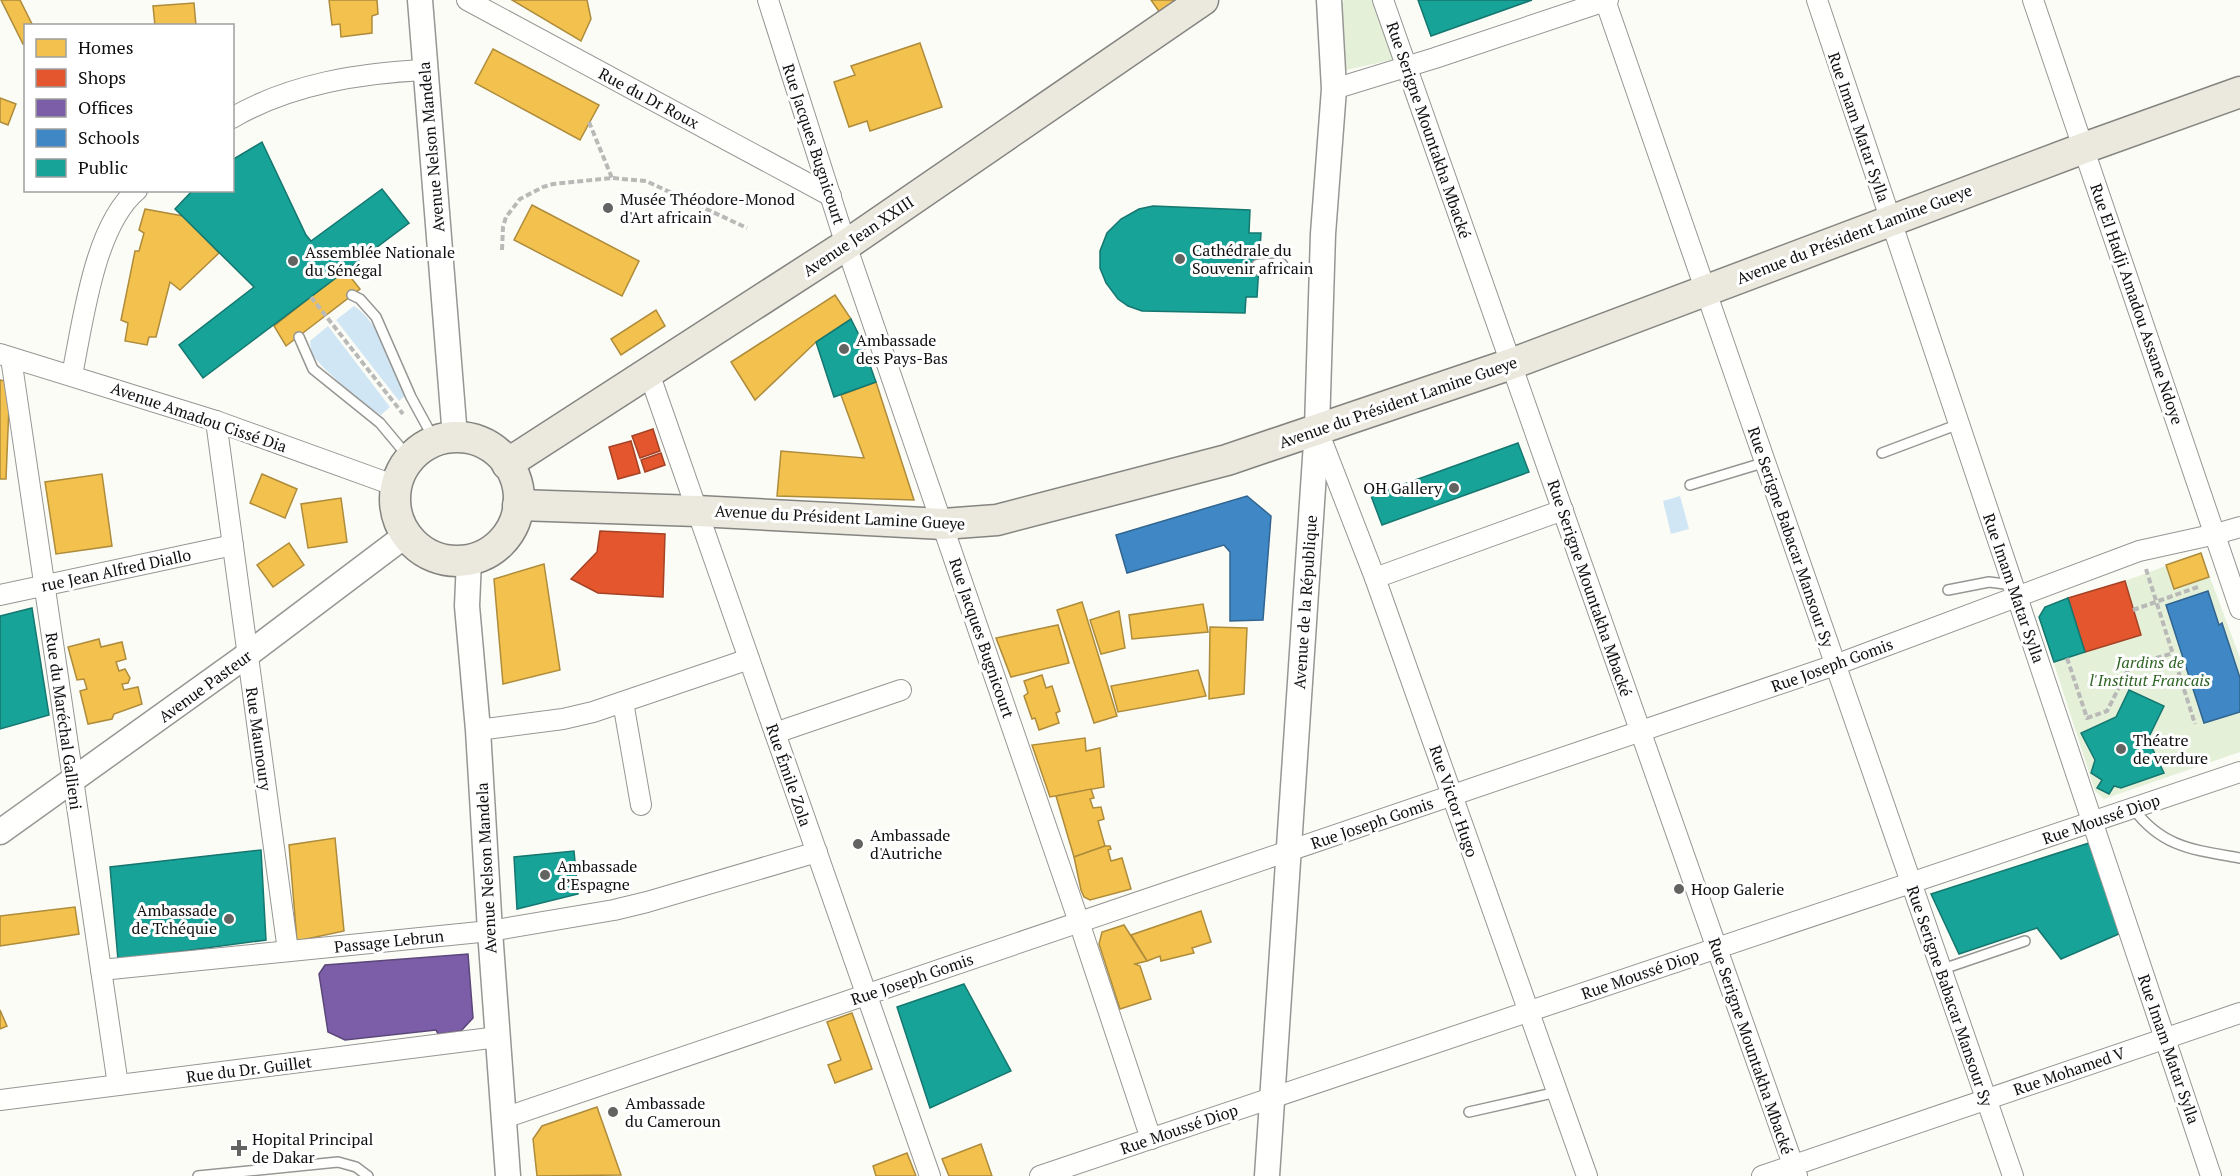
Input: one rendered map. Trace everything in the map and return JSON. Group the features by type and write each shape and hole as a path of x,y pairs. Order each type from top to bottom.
{"main road":[{"name":"Avenue Jean XXIII","path":"507,464 846,245 1203,0"},
{"name":"Avenue du Président Lamine Gueye","path":"518,505 697,511 943,524 997,520 1227,460 1511,364 1891,220 2240,92"},
{"path":"467,438 488,446 507,464 517,483 518,505 515,520 508,535 491,551 469,561 457,562 423,552 406,535 396,512 396,486 400,475 432,446 467,438"}],"street":[{"name":"Avenue Nelson Mandela","path":"420,0 425,70 432,446"},
{"name":"Rue du Dr Roux","path":"467,0 831,196"},
{"name":"Rue Jacques Bugnicourt","path":"768,0 846,245 1079,922 1151,1139"},
{"name":"Avenue de la République","path":"1267,1176 1317,428 1322,245 1334,89 1329,0"},
{"name":"Avenue de la République","path":"1331,28 1335,0"},
{"name":"Rue Serigne Mountakha Mbacké","path":"1383,0 1795,1171"},
{"path":"1334,89 1606,0"},
{"name":"Rue Serigne Babacar Mansour Sy","path":"1606,0 1910,884 2013,1176"},
{"name":"Rue Imam Matar Sylla","path":"1817,0 2211,1176"},
{"name":"Rue El Hadji Amadou Assane Ndoye","path":"2033,0 2240,609"},
{"path":"234,117 274,97 309,87 375,74 425,70"},
{"path":"72,375 97,260 108,232 135,192"},
{"path":"1259,267 1280,266"},
{"name":"Avenue Amadou Cissé Dia","path":"6,356 216,420 396,486"},
{"name":"Rue du Maréchal Gallieni","path":"6,356 44,585 118,1085"},
{"name":"Rue Émile Zola","path":"649,374 930,1176"},
{"name":"Rue Maunoury","path":"216,420 288,951"},
{"name":"Rue Victor Hugo","path":"1317,428 1375,578 1587,1176"},
{"path":"1375,578 1563,510"},
{"name":"Rue Joseph Gomis","path":"504,1118 1835,665 2015,591 2139,551 2216,534 2240,526"},
{"name":"Avenue Pasteur","path":"0,832 247,656 406,535"},
{"name":"rue Jean Alfred Diallo","path":"0,595 233,545"},
{"name":"Avenue Nelson Mandela","path":"469,561 467,606 478,730 508,1176"},
{"path":"478,730 562,719 623,702 748,659"},
{"path":"775,733 901,690"},
{"path":"623,702 641,805"},
{"name":"Rue Moussé Diop","path":"1040,1176 2240,772"},
{"name":"Passage Lebrun","path":"101,970 490,931 625,907 817,852"},
{"name":"Rue Mohamed V","path":"1762,1176 1795,1171 1986,1099 2240,1012"},
{"name":"Rue du Dr. Guillet","path":"0,1100 498,1037"}],"lane":[{"path":"351,296 360,299 376,317 432,446"},
{"path":"298,337 313,369 380,423 432,446"},
{"path":"1882,453 1959,424"},
{"path":"1689,485 1766,462"},
{"path":"1948,590 1989,582 2015,591"},
{"path":"2133,808 2145,825 2175,844 2240,858"},
{"path":"1940,970 2025,941"},
{"path":"1469,1112 1557,1092"},
{"path":"198,1176 339,1162 356,1167 368,1176"}],"path":[{"path":"589,122 612,178"},
{"path":"502,250 503,226 506,216 520,199 553,184 612,178 646,182 747,228"},
{"path":"311,297 432,446"},
{"path":"2139,551 2195,724"},
{"path":"2133,610 2198,586"},
{"path":"2067,658 2087,718 2107,711 2130,666 2173,653"},
{"path":"2181,680 2186,678"}],"green space":[{"path":"1344,0 1374,0 1396,59 1337,72 1341,8"},
{"name":"Jardins de l'Institut Francais","path":"2201,553 2240,658 2240,752 2104,799 2095,791 2039,617 2068,598 2125,581"}],"water":[{"path":"354,306 371,323 385,346 405,396 399,401 336,320"},
{"path":"328,326 390,407 381,415 356,398 312,355 310,341"},
{"path":"1680,496 1689,529 1671,534 1663,501"}],"building: Homes":[{"path":"1,0 20,0 32,24 24,24 23,44"},
{"path":"329,0 377,0 378,14 372,16 372,33 341,37 340,24 332,25"},
{"path":"512,0 587,0 591,19 581,41"},
{"path":"1151,0 1190,0 1163,17"},
{"path":"194,3 196,24 155,24 153,6"},
{"path":"920,43 942,107 870,131 867,121 849,127 834,82 855,75 851,66"},
{"path":"493,49 599,105 580,140 475,83"},
{"path":"0,98 16,104 8,125 0,122"},
{"path":"532,205 639,261 622,296 514,240"},
{"path":"145,209 183,216 219,253 180,290 170,282 156,337 149,337 147,345 125,341 128,323 121,320 135,251 139,251 144,233 139,230"},
{"path":"345,270 360,289 286,346 274,326"},
{"path":"835,295 851,319 816,342 755,400 731,362"},
{"path":"656,310 665,326 621,355 611,339"},
{"path":"0,380 10,382 6,479 0,479"},
{"path":"876,382 914,500 777,496 781,451 864,458 841,395"},
{"path":"102,474 112,546 56,554 45,482"},
{"path":"262,474 297,489 285,518 250,503"},
{"path":"341,498 347,542 308,548 301,504"},
{"path":"289,543 304,565 273,587 257,565"},
{"path":"2201,553 2209,577 2174,589 2166,565"},
{"path":"544,564 560,670 503,684 494,579"},
{"path":"1082,602 1117,716 1094,723 1057,610"},
{"path":"1203,604 1208,632 1132,639 1129,615"},
{"path":"1119,611 1125,648 1101,654 1090,620"},
{"path":"1058,625 1069,663 1011,677 996,638"},
{"path":"1210,627 1247,628 1244,694 1209,699"},
{"path":"99,639 101,647 122,642 126,659 116,662 119,671 125,669 130,678 128,683 122,684 124,690 138,687 142,704 114,714 112,719 88,724 80,691 87,689 84,679 77,680 68,647"},
{"path":"1198,670 1206,696 1118,712 1111,686"},
{"path":"1042,675 1046,688 1052,686 1060,711 1056,713 1059,723 1039,730 1035,718 1032,719 1024,696 1028,693 1024,681"},
{"path":"1085,738 1086,751 1100,748 1104,787 1050,797 1032,745"},
{"path":"1091,789 1094,798 1090,799 1093,808 1101,807 1104,819 1098,821 1105,846 1074,857 1056,796"},
{"path":"335,838 344,931 297,941 289,845"},
{"path":"1110,846 1111,849 1108,850 1111,861 1122,858 1131,889 1090,900 1084,897 1081,890 1074,857"},
{"path":"75,907 79,934 0,946 0,916"},
{"path":"1201,911 1211,942 1192,948 1194,953 1161,961 1160,956 1147,961 1131,935"},
{"path":"1124,925 1147,961 1135,964 1140,966 1151,999 1120,1009 1099,944 1102,932"},
{"path":"0,1010 7,1026 0,1029"},
{"path":"852,1013 872,1069 835,1083 828,1065 841,1060 827,1022"},
{"path":"597,1107 621,1175 537,1176 533,1139 542,1126"},
{"path":"981,1144 992,1176 949,1176 942,1159"},
{"path":"907,1153 916,1176 876,1176 873,1166"}],"building: Shops":[{"path":"653,429 660,451 640,458 632,436"},
{"path":"631,441 640,473 618,479 609,447"},
{"path":"661,453 665,465 645,472 641,460"},
{"path":"600,531 665,534 663,597 598,593 571,579 597,552"},
{"path":"2125,581 2141,635 2085,652 2068,598"}],"building: Offices":[{"path":"468,954 473,1018 461,1031 438,1034 436,1030 345,1040 328,1032 319,974 325,965"}],"building: Schools":[{"path":"1247,496 1271,516 1263,620 1230,621 1230,552 1224,545 1127,573 1116,535"},
{"path":"2208,591 2219,625 2222,623 2240,678 2240,712 2204,723 2166,605"}],"building: Public":[{"path":"1418,0 1532,0 1431,36"},
{"name":"Assemblée Nationale du Sénégal","path":"262,142 306,235 311,241 382,189 409,223 203,378 179,345 254,287 175,209 191,192 234,192 234,159"},
{"name":"Cathédrale du Souvenir africain","path":"1153,206 1250,210 1249,233 1261,233 1257,297 1246,297 1245,313 1142,311 1118,299 1106,283 1100,268 1100,251 1107,233 1121,219 1139,209"},
{"path":"851,319 876,382 834,397 816,342"},
{"path":"1518,443 1529,472 1382,525 1371,496"},
{"path":"2068,598 2085,652 2054,662 2039,617 2045,607"},
{"path":"32,608 49,715 0,729 0,616"},
{"name":"Théatre de verdure","path":"2129,690 2164,706 2148,739 2164,773 2121,788 2114,786 2109,794 2097,788 2102,780 2091,773 2095,760 2081,733 2116,717"},
{"path":"2089,843 2121,933 2061,959 2037,928 1959,954 1931,894"},
{"path":"261,850 266,940 118,960 110,867"},
{"name":"Ambassade d’Espagne","path":"574,851 578,894 517,909 514,857"},
{"path":"964,984 1011,1071 930,1108 897,1007"}],"place":[{"name":"Musée Théodore-Monod d'Art africain","path":"608,208"},
{"name":"Cathédrale du Souvenir africain","path":"1180,259"},
{"name":"Assemblée Nationale du Sénégal","path":"293,261"},
{"name":"Ambassade des Pays-Bas","path":"844,349"},
{"name":"OH Gallery","path":"1454,488"},
{"name":"Théatre de verdure","path":"2121,749"},
{"name":"Ambassade d'Autriche","path":"858,844"},
{"name":"Ambassade d’Espagne","path":"545,875"},
{"name":"Hoop Galerie","path":"1679,889"},
{"name":"Ambassade de Tchéquie","path":"229,919"},
{"name":"Ambassade du Cameroun","path":"613,1112"},
{"name":"Hopital Principal de Dakar","path":"239,1148"}]}
